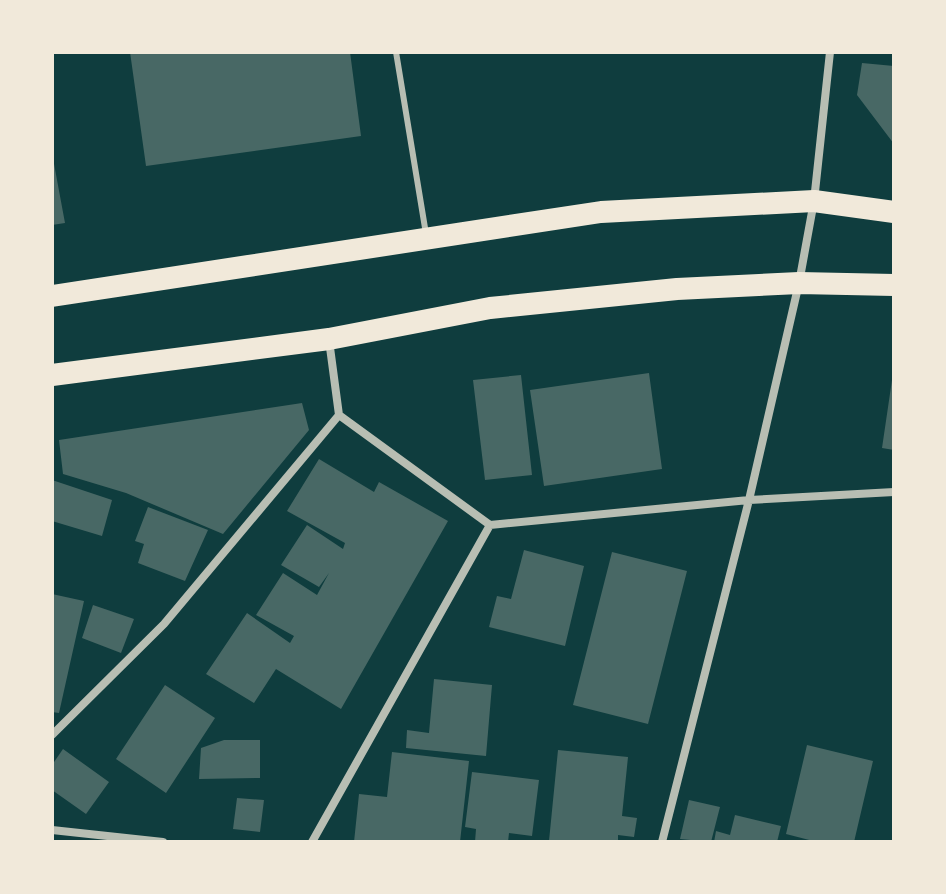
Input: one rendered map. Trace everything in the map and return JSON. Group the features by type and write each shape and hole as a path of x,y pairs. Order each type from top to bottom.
{"highway":[{"path":"52,296 601,212 814,201 894,212"},
{"path":"52,375 329,339 490,308 677,289 799,283 894,285"}],"street":[{"path":"662,842 749,500 799,283 814,201 830,52"},
{"path":"329,339 339,415 490,525 749,500 894,492"},
{"path":"52,735 164,624 339,415"},
{"path":"312,842 490,525"},
{"path":"52,830 163,842"}],"lane":[{"path":"396,52 427,238"}],"building":[{"path":"130,52 350,52 361,136 146,166"},
{"path":"862,63 894,66 894,144 857,95"},
{"path":"52,153 65,223 52,225"},
{"path":"649,373 662,469 544,486 530,390"},
{"path":"521,375 532,475 485,480 473,380"},
{"path":"894,380 894,450 882,448"},
{"path":"302,403 309,430 223,534 126,493 63,474 59,440"},
{"path":"319,459 374,492 379,482 448,521 341,709 276,669 254,703 206,674 247,613 290,643 294,636 256,615 283,573 317,595 329,573 319,587 281,565 307,525 343,549 345,543 287,511"},
{"path":"52,480 112,500 102,536 52,521"},
{"path":"148,507 208,530 185,581 138,563 144,544 135,541"},
{"path":"524,550 584,566 565,646 489,627 497,596 511,599"},
{"path":"612,552 687,571 648,724 573,705"},
{"path":"52,594 84,601 59,713 52,712"},
{"path":"93,605 134,619 121,653 82,638"},
{"path":"434,679 492,685 486,756 406,748 407,730 429,733"},
{"path":"165,685 215,718 166,793 116,759"},
{"path":"224,740 260,740 260,778 199,779 201,748"},
{"path":"807,745 873,761 854,842 817,842 786,834"},
{"path":"63,749 109,782 86,814 52,790 52,765"},
{"path":"558,750 628,757 622,816 637,818 634,837 618,835 618,842 549,841"},
{"path":"392,752 469,761 460,842 354,842 359,794 387,797"},
{"path":"472,772 539,780 532,836 509,833 508,842 475,842 476,829 465,827"},
{"path":"237,798 264,800 260,832 233,829"},
{"path":"689,800 720,807 711,842 680,839"},
{"path":"735,815 781,826 777,842 714,842 716,831 730,835"}]}
